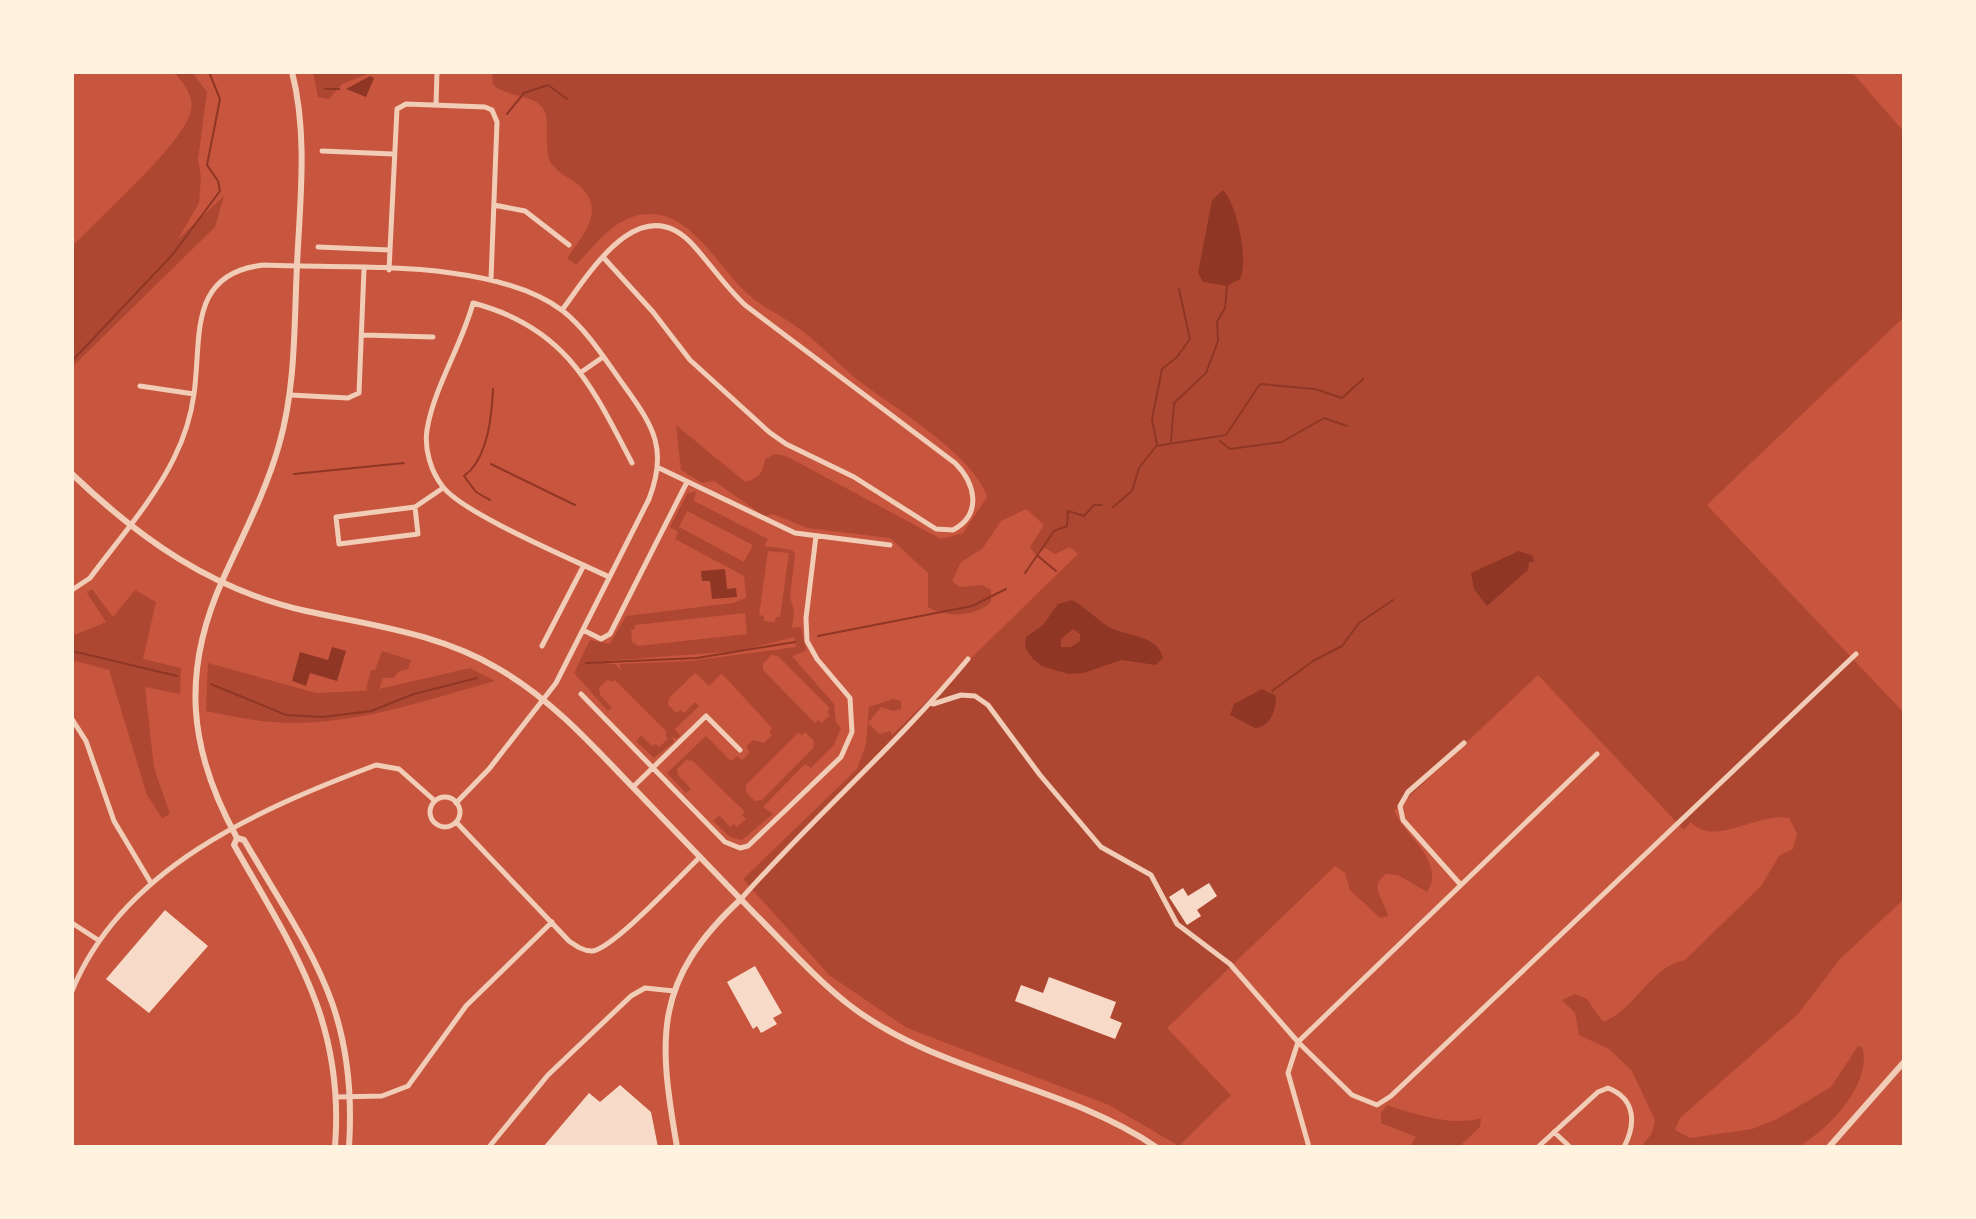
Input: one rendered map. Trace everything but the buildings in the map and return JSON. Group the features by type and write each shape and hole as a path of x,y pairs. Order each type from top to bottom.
{"street":[{"path":"292,72 301,136 290,395 269,476 222,582 202,637 195,697 199,742 206,773 237,838 244,840 326,981 344,1044 351,1097 349,1147"},
{"path":"436,105 437,72"},
{"path":"389,270 397,109 406,104 485,107 496,115 491,279"},
{"path":"322,151 393,154"},
{"path":"494,205 518,207 569,245"},
{"path":"562,310 603,257 624,235 642,227 664,228 685,238 720,282 745,305 955,463 965,473 973,492 972,511 967,519 953,530 936,529 854,477 786,444 690,360 623,276 603,257"},
{"path":"318,247 390,250"},
{"path":"72,590 90,578 174,459 194,394 197,328 201,312 216,288 249,267 389,270 491,279 541,297 562,310 603,357 647,418 655,436 659,468 649,499 583,630 544,699 456,803"},
{"path":"290,395 355,396 361,389 364,269"},
{"path":"609,577 475,512 443,488 429,459 428,427 473,303 500,310 541,330 580,373 632,463"},
{"path":"363,335 433,337"},
{"path":"580,373 603,357"},
{"path":"140,386 194,394"},
{"path":"659,468 772,525 816,536 890,545"},
{"path":"72,474 128,526 178,561 222,582 289,607 435,639 492,665 544,699 834,992 879,1025 928,1050 1105,1118 1156,1147"},
{"path":"583,630 601,639 610,634 687,482"},
{"path":"415,507 418,534 339,544 336,517 415,507 443,488"},
{"path":"581,694 725,842 740,848 756,839 841,757 852,732 850,698 817,659 807,641 806,618 816,536"},
{"path":"542,646 584,565"},
{"path":"933,704 961,695 975,696 988,705 1101,847 1157,881 1168,912 1177,924 1230,964 1298,1042 1361,1101 1377,1105 1856,654"},
{"path":"677,1147 663,1054 674,991 703,938 774,861 933,704 968,659"},
{"path":"633,787 706,716 740,750"},
{"path":"72,719 86,741 114,821 151,883"},
{"path":"1460,884 1403,820 1400,806 1408,792 1464,743"},
{"path":"1309,1147 1288,1073 1298,1042 1597,754"},
{"path":"72,991 98,940 129,901 151,883 233,831 376,765 399,769 435,801"},
{"path":"445,798 456,803 459,812 456,822 444,827 435,823 430,811 435,801 445,798"},
{"path":"456,822 582,949 602,948 700,857"},
{"path":"237,838 234,845 319,1003 327,1031 336,1097 335,1147"},
{"path":"336,1097 382,1096 408,1086 466,1006 552,922"},
{"path":"72,923 98,940"},
{"path":"489,1147 548,1075 631,996 645,988 674,991"},
{"path":"1829,1147 1904,1062"},
{"path":"1538,1147 1598,1092 1608,1088 1622,1096 1632,1113 1632,1132 1624,1147"},
{"path":"1554,1132 1570,1147"}],"shaded area":[{"path":"174,72 192,72 207,92 198,159 201,177 199,203 178,239 224,196 215,227 72,367 72,247 158,160 185,124 191,110 191,99"},
{"path":"313,72 372,72 342,84 329,99 318,97"},
{"path":"492,72 1852,72 1904,132 1904,317 1707,505 1904,713 1904,899 1840,959 1798,1014 1680,1118 1675,1130 1690,1138 1752,1129 1777,1119 1831,1087 1858,1046 1862,1047 1864,1061 1861,1075 1845,1104 1822,1130 1797,1147 1641,1147 1652,1133 1655,1120 1632,1071 1609,1049 1579,1035 1575,1013 1562,1000 1575,994 1587,999 1603,1022 1614,1016 1663,970 1685,960 1761,886 1779,856 1793,849 1797,834 1789,818 1763,820 1712,832 1691,822 1684,830 1538,675 1394,811 1428,860 1432,881 1427,892 1398,875 1386,874 1378,889 1388,916 1380,918 1350,890 1345,873 1335,866 1167,1028 1231,1095 1179,1146 1109,1105 907,1028 829,975 743,879 857,769 866,744 869,707 893,699 901,701 901,709 893,711 881,707 868,723 880,734 890,731 892,735 1078,554 1070,547 1055,554 1045,548 1036,556 1030,547 1044,525 1026,509 1001,521 982,549 961,562 952,581 960,587 982,585 991,590 991,602 969,613 943,613 928,607 928,573 890,538 807,528 773,514 764,516 714,481 702,483 681,470 676,425 745,482 760,474 765,459 775,454 786,456 941,539 963,533 987,497 979,480 948,447 854,377 802,331 754,299 697,237 673,219 660,215 634,216 612,228 576,265 567,258 587,229 592,210 590,201 585,191 550,162 543,109 532,100 507,93 493,85"},
{"path":"370,76 374,78 366,97 346,89"},
{"path":"1223,190 1237,220 1243,259 1240,279 1227,286 1203,282 1198,273 1212,200"},
{"path":"696,491 694,501 768,539 764,546 792,550 795,554 790,597 794,611 792,628 801,627 806,651 792,656 834,704 836,722 841,728 834,745 811,768 805,764 763,807 773,814 742,840 730,837 713,821 719,815 730,827 734,824 737,827 746,819 742,815 745,812 693,761 686,760 677,769 678,775 691,789 686,793 667,773 706,736 731,761 737,756 742,760 750,752 746,747 753,740 764,743 772,735 769,732 772,728 725,677 721,674 709,686 695,673 669,698 668,705 677,713 680,710 684,713 695,702 699,706 675,729 680,736 677,739 672,737 674,742 654,758 636,741 641,735 652,746 656,744 659,747 668,739 665,735 667,732 615,680 611,682 608,679 599,688 600,695 612,708 608,711 574,673 590,640 610,644 626,616 733,603 746,598 744,576 675,539 678,532 670,527 687,494","holes":["687,511 753,545 744,562 679,527","768,551 789,553 780,617 776,617 775,622 764,621 764,616 759,615","745,613 747,634 638,646 632,642 631,630 635,629 635,625","794,637 796,647 689,661 619,664 622,671 615,664 590,662 740,651","771,655 778,656 830,708 827,712 830,715 822,723 818,720 815,723 763,670 763,664","805,732 814,741 813,748 762,800 755,801 746,792 746,785 798,733 802,735"]},
{"path":"1519,551 1533,556 1534,562 1529,562 1528,570 1487,606 1474,589 1471,573"},
{"path":"725,569 727,589 736,588 737,597 712,599 710,581 702,581 701,571"},
{"path":"92,589 113,617 135,590 156,602 143,659 181,668 180,694 145,687 154,768 170,814 162,818 147,795 109,670 72,660 72,636 106,622 87,593"},
{"path":"1072,600 1109,627 1155,644 1163,658 1156,665 1121,660 1084,673 1068,674 1042,666 1025,647 1026,637 1043,625 1058,604","holes":["1073,629 1080,634 1080,641 1071,647 1061,647 1061,639"]},
{"path":"332,647 346,651 337,681 310,673 306,686 292,681 300,652 328,660"},
{"path":"382,651 411,660 408,669 398,672 394,678 383,678 379,689 470,668 495,681 385,711 329,721 265,721 206,711 208,663 316,693 362,691 369,690 366,689 371,670 375,670"},
{"path":"1262,689 1276,696 1274,712 1265,725 1255,728 1230,715 1234,704"},
{"path":"1387,1105 1447,1120 1481,1118 1480,1127 1462,1144 1464,1147 1410,1147 1416,1137 1381,1123 1381,1113"}],"waterway":[{"path":"72,361 173,254 220,191 218,181 207,165 220,99 209,72"},
{"path":"507,114 524,93 548,85 567,99"},
{"path":"325,89 339,89"},
{"path":"1171,441 1174,403 1206,373 1218,341 1217,322 1225,308 1227,286"},
{"path":"1113,507 1132,491 1139,468 1157,445 1152,419 1162,369 1177,357 1190,339 1179,289"},
{"path":"1156,446 1226,435 1260,384 1315,389 1342,398 1363,379"},
{"path":"490,500 476,492 464,476 479,459 483,448 490,424 493,389"},
{"path":"1220,441 1230,449 1282,442 1324,418 1347,426"},
{"path":"294,474 404,463"},
{"path":"491,464 575,505"},
{"path":"1025,573 1054,531 1067,526 1068,511 1084,516 1094,505 1102,505"},
{"path":"1038,556 1056,571"},
{"path":"818,636 972,606 1006,589"},
{"path":"1272,691 1313,661 1342,646 1359,623 1393,600"},
{"path":"586,663 697,658 795,642"},
{"path":"72,651 177,676"},
{"path":"211,684 286,715 323,717 371,711 414,694 477,678"}]}
